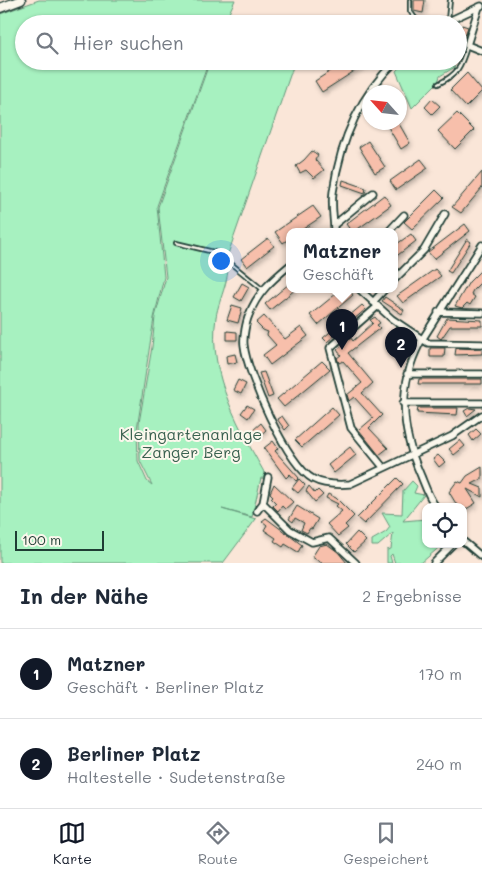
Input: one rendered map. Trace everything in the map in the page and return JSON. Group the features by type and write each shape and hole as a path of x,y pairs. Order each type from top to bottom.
{"street":[{"path":"0,8 21,0"},
{"path":"460,15 480,6"},
{"path":"480,6 467,45 482,51"},
{"path":"334,228 333,194 346,137 366,97 388,70"},
{"path":"334,228 373,193"},
{"path":"398,276 424,250 445,214"},
{"path":"392,228 404,215"},
{"path":"434,503 412,455 403,403 407,374 422,339 482,245"},
{"path":"286,268 262,289 248,315 244,344 256,389 277,433 304,472 313,479 335,485 350,484 452,436 482,415"},
{"path":"363,293 428,344 482,344"},
{"path":"383,293 375,304 330,348 351,428 383,467"},
{"path":"438,312 482,313"},
{"path":"407,374 482,374"},
{"path":"403,403 482,403"},
{"path":"257,511 263,503 268,477"},
{"path":"263,503 290,530 312,542 329,538 356,563"},
{"path":"467,544 482,557"},
{"path":"434,563 449,548"}],"lane":[{"path":"410,0 410,11 413,15"},
{"path":"447,15 450,0"},
{"path":"438,84 458,70"},
{"path":"176,244 218,254 262,289"}],"green space":[{"name":"Kleingartenanlage Zanger Berg","path":"39,0 235,0 228,15 15,15 15,70 206,70 157,206 164,277 154,318 137,429 138,461 147,481 152,485 140,461 139,423 152,347 155,317 166,277 158,207 207,70 292,70 227,257 227,279 216,317 215,339 221,381 237,422 268,479 261,478 252,517 222,509 256,519 223,563 0,563 0,14"},
{"path":"397,70 450,70 440,76 438,82 412,108 407,96 407,85 402,85"},
{"path":"412,481 417,486 414,493 424,495 403,521 422,519 422,548 438,548 421,563 395,563 392,554 390,556 392,563 387,563 387,550 391,549 393,533 378,546 372,546 372,540 386,532 390,527 382,513 402,514 403,491"}],"building":[{"path":"414,0 425,0 423,13 414,11"},
{"path":"332,70 356,70 322,92 315,81"},
{"path":"467,73 482,91 466,107 450,90"},
{"path":"432,99 440,106 432,114 425,107"},
{"path":"457,113 474,130 455,149 438,131"},
{"path":"390,130 403,130 410,143 401,149"},
{"path":"368,141 385,167 375,173 359,147"},
{"path":"312,151 318,155 315,160 324,170 314,178 306,170 300,173 296,166"},
{"path":"421,159 428,168 396,190 390,181"},
{"path":"482,172 482,188 461,213 452,207"},
{"path":"343,180 366,188 365,193 342,185"},
{"path":"436,190 444,198 412,229 404,222"},
{"path":"384,195 391,205 359,228 349,228 346,224"},
{"path":"313,206 321,217 304,228 286,228 286,241 283,243 275,232"},
{"path":"465,224 470,231 434,259 428,252"},
{"path":"411,234 416,241 398,255 398,243"},
{"path":"268,238 274,246 247,267 241,259"},
{"path":"467,239 471,242 451,273 447,271"},
{"path":"435,269 441,276 403,303 397,296"},
{"path":"482,269 482,281 471,294 475,297 470,305 467,303 462,308 455,306 469,282"},
{"path":"242,283 249,287 241,301 234,297"},
{"path":"286,286 286,293 291,293 270,310 265,304"},
{"path":"337,293 351,293 353,295 318,325 310,315"},
{"path":"385,297 404,310 402,314 382,301"},
{"path":"232,305 242,308 238,323 227,320"},
{"path":"362,305 366,309 327,342 323,338"},
{"path":"264,316 285,339 301,327 308,336 270,365 263,355 276,345 267,335 268,332 256,323"},
{"path":"375,317 380,323 377,325 380,328 348,353 373,383 362,393 382,415 369,428 388,448 379,455 359,430 373,418 354,397 349,401 347,395 362,383 343,361 339,363 337,358 341,355 337,350 351,338 353,341 373,323 370,320"},
{"path":"447,318 482,320 482,326 450,326 441,339 437,336"},
{"path":"227,331 237,332 237,340 227,340"},
{"path":"430,348 445,348 444,357 430,357"},
{"path":"456,348 482,349 482,354 455,355"},
{"path":"235,354 237,362 227,364 226,356"},
{"path":"322,361 330,369 284,407 277,399"},
{"path":"264,372 273,396 268,398 259,373"},
{"path":"419,379 482,379 482,384 418,384"},
{"path":"238,380 246,384 241,394 233,390"},
{"path":"247,405 254,409 248,418 241,413"},
{"path":"332,407 339,415 302,447 295,440"},
{"path":"418,408 458,408 457,415 417,413"},
{"path":"469,408 476,409 467,416 464,411"},
{"path":"282,416 289,426 285,430 277,419"},
{"path":"261,423 266,430 259,436 253,430"},
{"path":"476,429 481,434 473,441 469,435"},
{"path":"460,440 465,446 454,455 449,449"},
{"path":"273,441 278,448 275,451 299,478 296,481 290,474 286,478 264,448"},
{"path":"350,447 356,455 334,473 328,465"},
{"path":"438,455 445,462 439,467 433,459"},
{"path":"482,467 482,479 472,484 482,488 482,497 467,489 476,503 467,509 467,503 456,503 449,492 457,481 462,483 467,476"},
{"path":"397,478 403,484 364,524 357,518"},
{"path":"299,479 305,485 298,493 292,488"},
{"path":"274,484 293,502 285,509 282,506 278,511 273,506 276,503 271,498 273,496 270,493"},
{"path":"309,486 315,493 318,490 323,495 315,502 306,491"},
{"path":"328,494 336,498 354,516 345,525 348,528 338,536 327,524 342,511 336,506 338,504 326,498"},
{"path":"297,506 318,519 307,533 301,530 304,523 295,518 293,522 289,519"},
{"path":"266,518 302,545 298,552 285,544 283,547 274,541 276,538 264,530 267,525 262,521"},
{"path":"357,532 366,541 354,552 346,544"},
{"path":"327,544 338,552 347,563 322,563 312,557 319,546"}],"place":[{"name":"Matzner","path":"342,350"},
{"name":"Berliner Platz","path":"401,368"}]}
